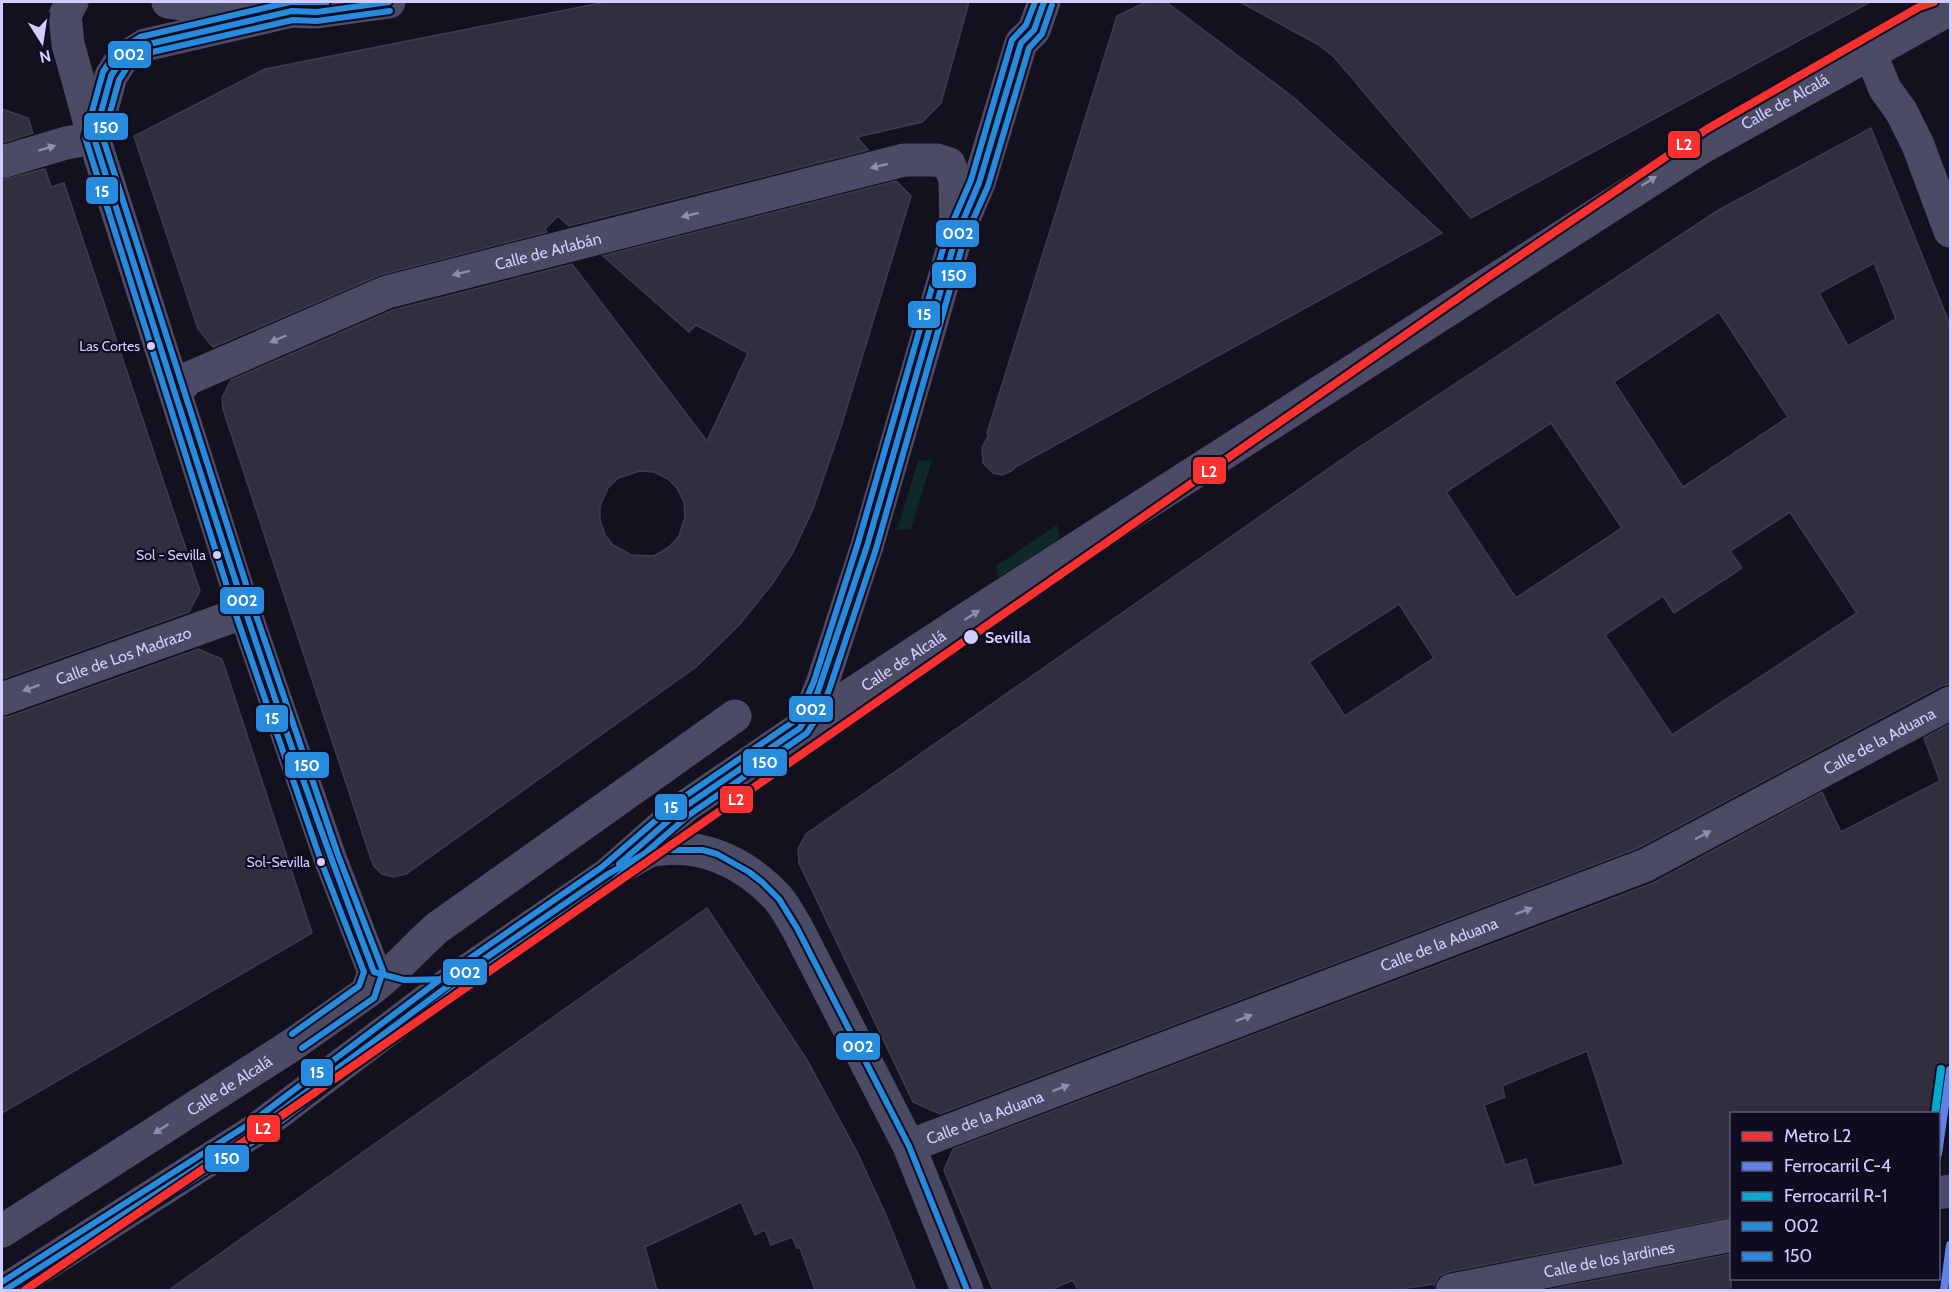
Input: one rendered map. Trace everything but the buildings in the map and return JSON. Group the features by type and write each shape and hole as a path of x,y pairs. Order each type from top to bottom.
{"street":[{"path":"72,2 65,15 68,44 94,138 245,612 373,973 368,1046"},
{"path":"168,2 225,9 292,6 316,12 389,2"},
{"path":"94,138 102,102 111,76 122,59 145,45 292,6"},
{"name":"Calle de Alcalá","path":"4,1290 254,1131 455,979 608,874 684,807 979,610 1689,156 1950,9"},
{"path":"1007,165 1043,47 1040,11"},
{"path":"800,728 822,684 867,546 956,237 979,183 1021,43 1040,11"},
{"path":"1870,52 1884,88 1901,111 1918,145 1950,231"},
{"path":"2,162 66,143 94,138"},
{"name":"Calle de Arlabán","path":"176,393 187,379 387,292 904,160 937,160 949,164 955,180 956,237"},
{"name":"Calle de Los Madrazo","path":"2,699 245,612"},
{"name":"Calle de la Aduana","path":"909,1146 1646,865 1950,703"},
{"path":"373,973 409,953 437,928 735,716"},
{"path":"608,874 651,850 703,850 717,854 749,872 778,899 797,928 909,1146 967,1290"},
{"name":"Calle de Alcalá","path":"2,1231 292,1045 373,973 425,982 455,979"},
{"name":"Calle de los Jardines","path":"1452,1290 1730,1235"}],"green space":[{"path":"932,460 911,529 897,530 918,461"},
{"path":"1057,525 1060,538 998,578 996,566"}],"metro line":[{"name":"L2","path":"25,1290 271,1123 1487,278 1707,129 1919,7 1934,2"}],"rail line":[{"name":"R-1","path":"1935,1112 1941,1069"},
{"name":"C-4","path":"1940,1140 1950,1070"},
{"name":"C-4","path":"1944,1290 1950,1245"}],"transit line":[{"name":"15","path":"292,1034 359,986 364,972 321,861 236,615 85,137 103,72 116,52 140,37 290,2 327,2"},
{"name":"002","path":"389,2 317,12 292,11 145,45 122,59 111,76 94,138 262,661 374,972 404,980 455,979 608,874 651,850 703,850 717,854 762,882 779,899 797,928 909,1146 967,1290"},
{"name":"15","path":"2,1282 249,1124 450,972 602,867 678,801 793,722 814,681 858,543 947,235 971,180 1012,40 1026,25 1035,2"},
{"name":"002","path":"619,864 683,808 800,728 813,706 867,546 956,237 979,183 1021,43 1034,30 1044,2"},
{"name":"150","path":"21,1290 259,1138 460,986 613,881 689,815 807,733 821,711 876,549 964,240 988,186 1029,48 1042,34 1052,5"},
{"name":"150","path":"302,1048 374,998 383,971 338,855 254,609 103,138 119,80 128,66 148,53 293,20 317,21 390,11"},
{"name":"002","path":"5,1290 254,1131 472,968"}],"place":[{"name":"Las Cortes","path":"151,346"},
{"name":"Sol - Sevilla","path":"217,555"},
{"name":"Sevilla","path":"971,637"},
{"name":"Sol-Sevilla","path":"321,862"}]}
